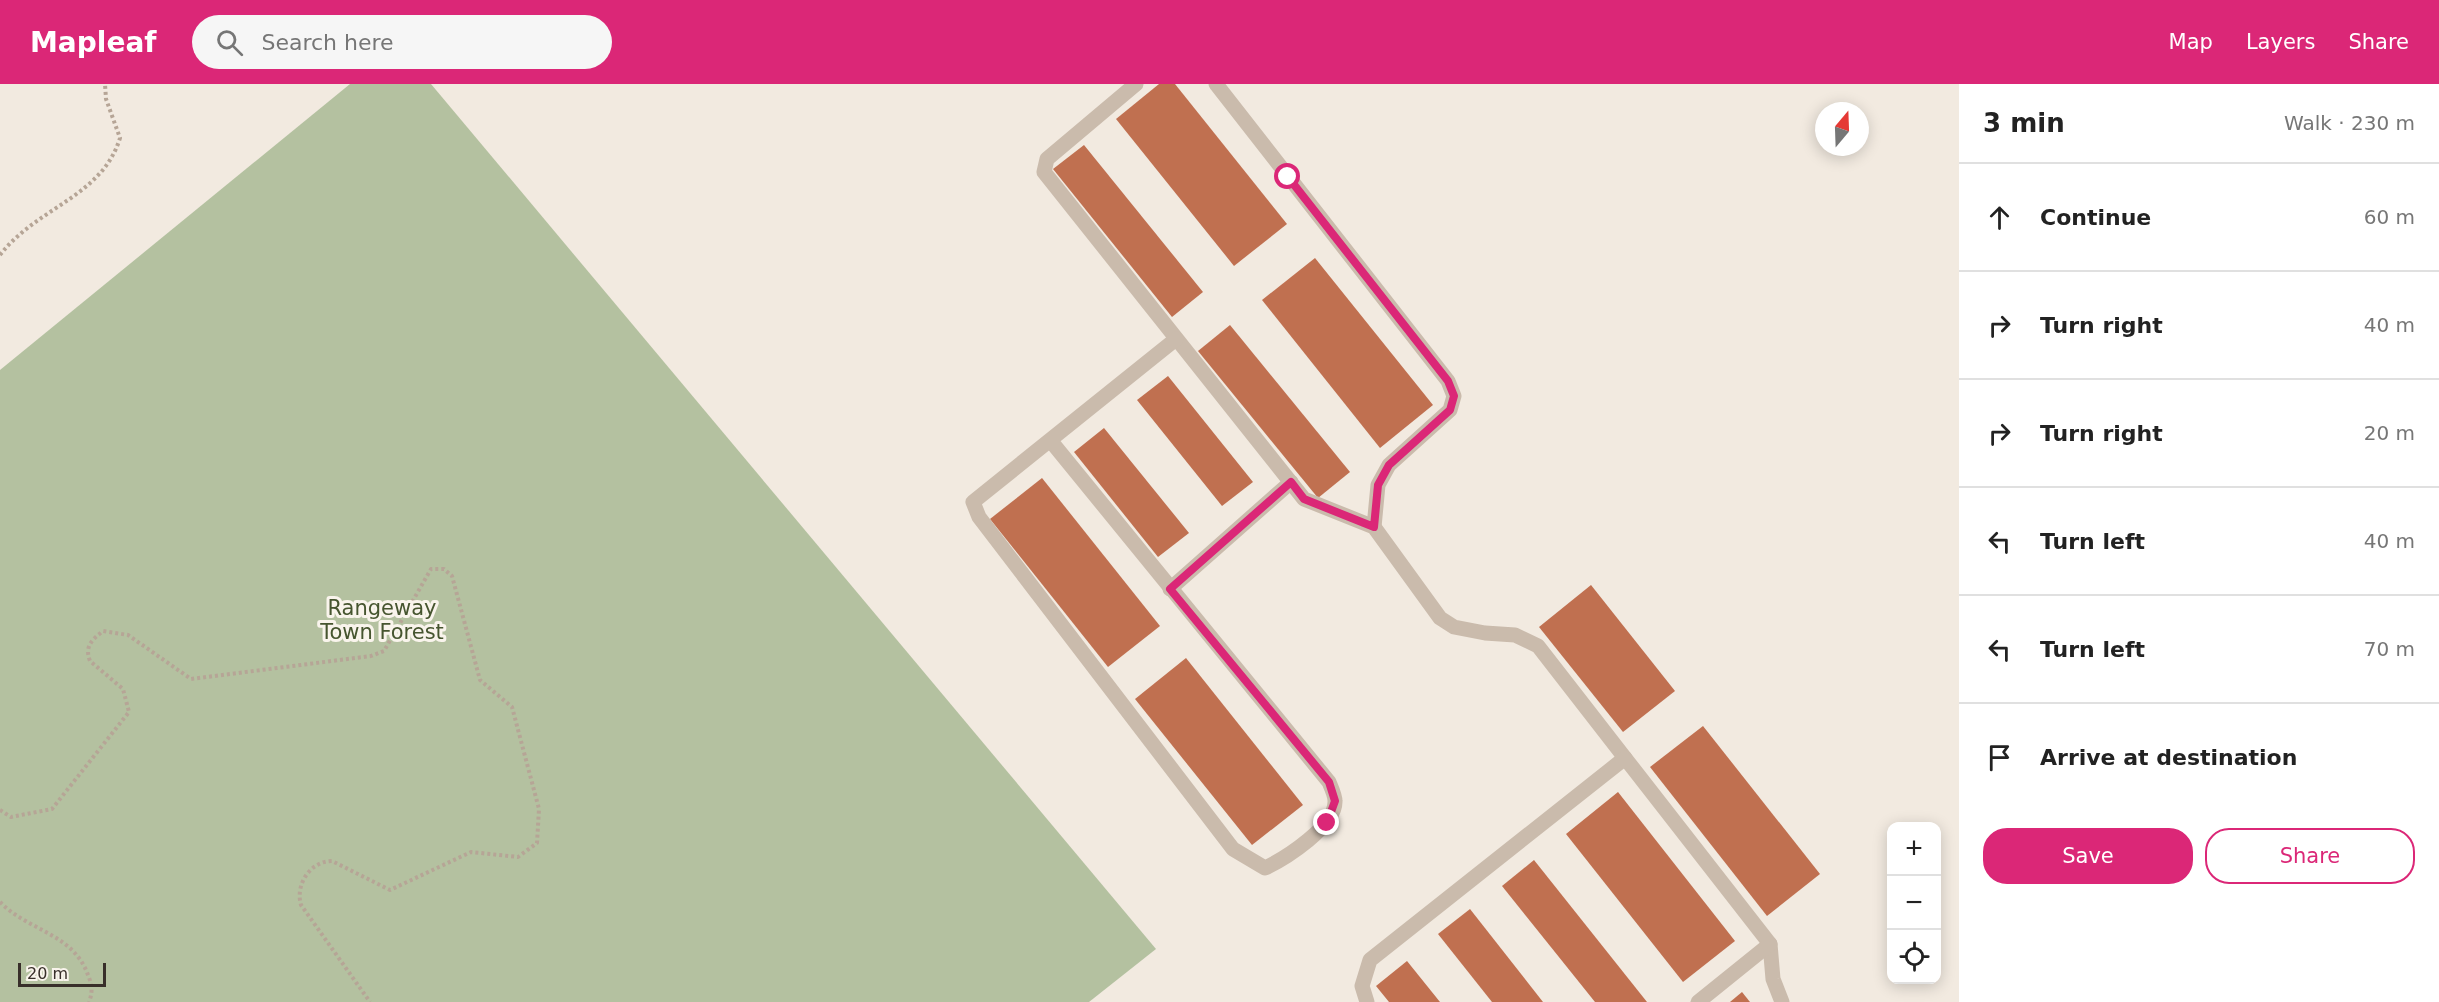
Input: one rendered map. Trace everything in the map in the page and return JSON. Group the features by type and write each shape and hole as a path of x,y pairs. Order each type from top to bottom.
{"lane":[{"path":"1136,84 1047,159 1044,172 1304,499 1374,527 1440,618 1454,627 1485,633 1515,634 1538,646 1770,944 1773,979 1782,1002"},
{"path":"1216,84 1448,381 1454,396 1450,410 1389,465 1378,485 1374,527"},
{"path":"1050,440 1329,782 1335,801 1327,823 1282,860 1264,868 1233,849 979,517 974,502 1050,440 1176,339"},
{"path":"1170,589 1291,482"},
{"path":"1367,1002 1362,986 1370,960 1626,758"},
{"path":"1698,1002 1770,944"}],"path":[{"path":"0,255 32,223 91,184 111,160 120,138 106,99 105,84"},
{"path":"0,810 11,817 52,809 129,712 123,688 90,661 88,655 91,641 103,631 128,635 191,679 371,656 384,651 431,569 444,569 452,576 480,680 512,707 539,809 537,843 518,857 471,852 390,890 332,861 325,861 305,874 298,891 301,905 370,1002"},
{"path":"0,902 10,912 58,937 74,949 84,961 92,986 89,1002"}],"green space":[{"name":"Rangeway Town Forest","path":"350,84 431,84 1156,949 1089,1002 0,1002 0,370"}],"building":[{"path":"1159,84 1175,84 1287,224 1234,266 1116,119"},
{"path":"1084,145 1203,292 1172,317 1053,169"},
{"path":"1315,258 1433,405 1380,448 1262,300"},
{"path":"1230,325 1350,472 1318,498 1198,351"},
{"path":"1168,376 1253,482 1222,506 1137,400"},
{"path":"1104,428 1189,533 1158,557 1074,452"},
{"path":"1042,478 1160,626 1108,667 990,519"},
{"path":"1591,585 1675,691 1623,732 1539,627"},
{"path":"1186,658 1303,805 1252,845 1135,699"},
{"path":"1703,726 1820,874 1767,916 1650,767"},
{"path":"1618,792 1735,941 1683,982 1566,834"},
{"path":"1534,860 1647,1002 1595,1002 1502,886"},
{"path":"1470,909 1543,1002 1492,1002 1438,934"},
{"path":"1407,961 1440,1002 1389,1002 1376,986"},
{"path":"1742,992 1750,1002 1730,1002"}],"route":[{"path":"1288,177 1448,381 1454,396 1450,410 1389,465 1378,485 1374,527 1340,511 1304,499 1291,482 1170,589 1329,782 1335,801 1327,823"}]}
